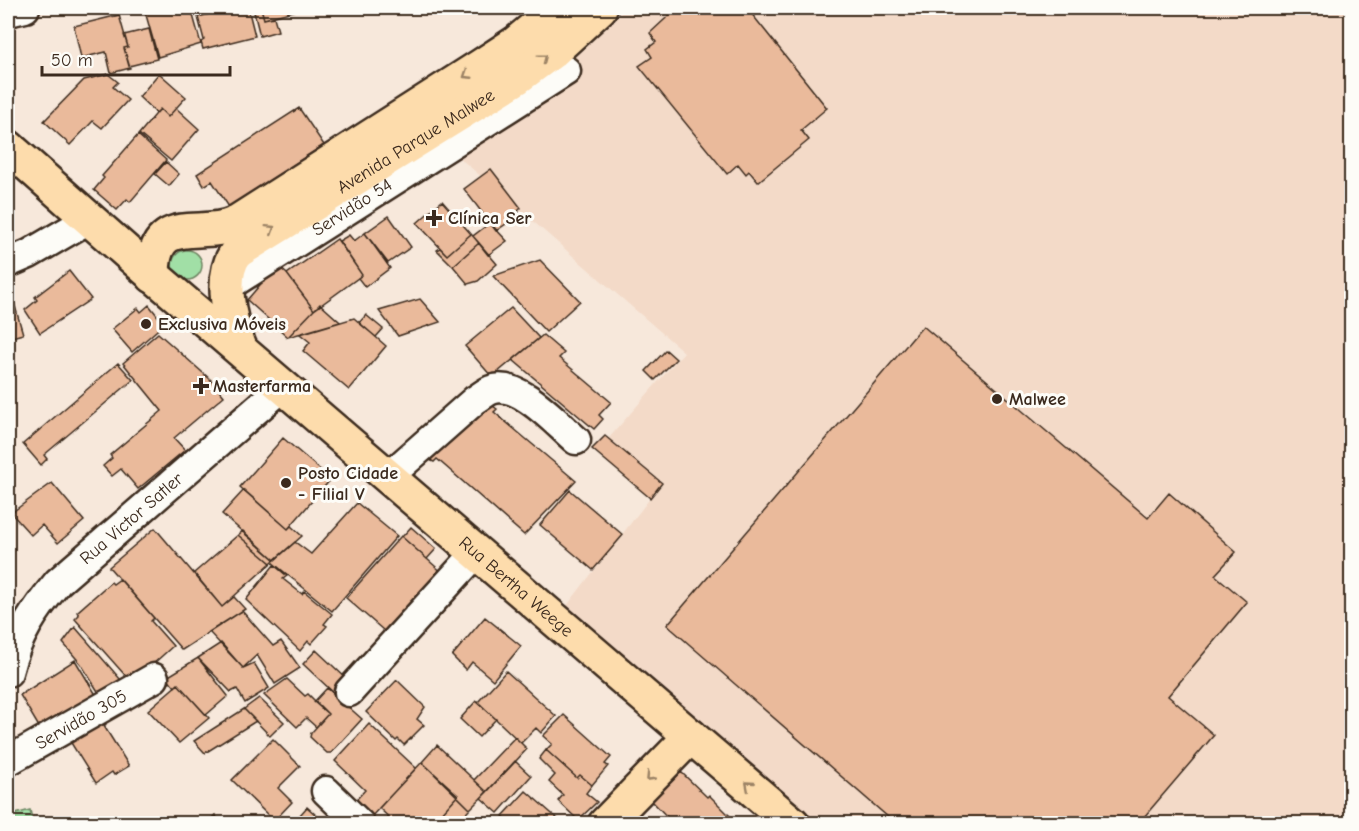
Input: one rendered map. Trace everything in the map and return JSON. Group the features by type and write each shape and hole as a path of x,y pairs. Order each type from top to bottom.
{"main road":[{"name":"Avenida Parque Malwee","path":"212,230 220,230 234,224 481,66 516,43 558,8"},
{"name":"Avenida Parque Malwee","path":"228,276 237,252 252,241 517,78 552,52 600,8"},
{"name":"Rua Bertha Weege","path":"8,147 153,276 240,348 793,824"},
{"name":"Rua Bertha Weege","path":"97,226 132,242 153,243 164,240"},
{"path":"153,276 153,262 164,240 187,229 212,230 222,240 228,276 231,321 240,348"},
{"path":"186,304 212,296 228,276"},
{"path":"605,824 691,736"}],"street":[{"path":"8,12 25,8"},
{"name":"Servidão 54","path":"228,276 566,71"},
{"path":"8,263 97,226"},
{"name":"Rua Victor Satler","path":"8,672 20,635 33,612 58,582 284,386"},
{"path":"389,477 475,400 491,390 503,388 521,393 576,440"},
{"path":"349,692 477,552"},
{"name":"Servidão 305","path":"8,761 154,678"},
{"path":"326,791 360,824"}],"shaded area":[{"name":"Malwee","path":"627,8 1351,8 1351,823 814,823 565,608 658,488 602,446 684,352 447,147 547,77"}],"green space":[{"path":"187,250 198,254 202,265 198,276 187,280 176,276 172,265 176,254"},
{"path":"30,810 33,823 8,823 8,816"}],"building":[{"path":"144,8 191,8 201,44 158,57"},
{"path":"233,8 248,8 255,36 203,49 201,42 204,40 198,17"},
{"path":"253,8 261,8 264,19 274,17 278,31 260,36"},
{"path":"261,8 297,8 297,10 264,19"},
{"path":"677,8 747,8 827,108 801,130 809,140 758,182 749,171 746,174 738,164 727,174 639,66 652,57 647,49 656,42 650,33"},
{"path":"119,15 128,47 124,48 130,68 111,73 106,52 81,58 74,26"},
{"path":"149,29 157,59 129,66 124,48 128,47 124,35"},
{"path":"159,73 186,97 168,117 160,109 156,113 139,97"},
{"path":"108,74 118,82 113,87 128,100 102,128 93,121 70,145 44,121 84,80"},
{"path":"176,108 199,129 171,161 139,134 160,109 168,117"},
{"path":"299,108 324,145 229,207 212,181 204,186 197,174"},
{"path":"138,135 166,160 130,202 127,199 117,210 94,190 104,178 102,176"},
{"path":"166,162 179,174 169,186 155,174"},
{"path":"491,169 521,208 518,211 520,214 496,231 464,189"},
{"path":"442,201 471,234 447,255 417,223"},
{"path":"389,216 411,247 388,263 365,233"},
{"path":"490,223 507,241 488,255 473,236"},
{"path":"365,233 390,268 365,287 358,278 362,275 339,241 349,235 354,241"},
{"path":"471,234 479,243 453,266 437,250 440,248 447,255"},
{"path":"337,239 362,275 314,310 287,274"},
{"path":"479,243 497,264 478,281 468,284 453,266"},
{"path":"540,260 580,301 546,332 493,276"},
{"path":"277,265 287,274 314,310 288,337 247,300"},
{"path":"69,271 91,299 40,333 25,310 37,300 35,297"},
{"path":"11,292 23,334 8,338 8,293"},
{"path":"420,299 440,322 398,336 379,311"},
{"path":"320,304 340,322 288,337 314,310"},
{"path":"149,305 164,324 132,352 112,329 138,308 141,312"},
{"path":"511,308 539,338 492,377 465,346"},
{"path":"366,315 383,329 376,337 359,323"},
{"path":"354,318 386,346 349,390 303,351 310,342 300,334"},
{"path":"923,326 1148,518 1169,493 1236,552 1215,575 1247,602 1168,696 1214,735 1138,824 896,824 667,625"},
{"path":"158,333 211,380 224,396 174,438 185,450 138,489 121,469 112,476 103,466 112,458 110,455 162,411 123,363"},
{"path":"543,335 564,353 559,358 611,402 599,415 603,419 594,429 513,360"},
{"path":"666,350 676,359 655,380 646,371"},
{"path":"118,363 133,380 44,455 47,459 41,465 23,444"},
{"path":"485,400 497,409 494,412 576,481 524,535 437,459 434,462 419,455"},
{"path":"605,436 662,483 650,498 592,449"},
{"name":"Posto Cidade - Filial V","path":"283,438 331,479 288,529 240,487"},
{"path":"52,483 84,521 58,543 42,525 31,535 11,513"},
{"path":"244,490 288,529 291,526 302,536 275,560 222,514"},
{"path":"570,490 623,535 593,570 540,525"},
{"path":"357,503 397,536 332,611 272,562 295,542 311,554"},
{"path":"411,527 436,549 427,559 402,537"},
{"path":"155,528 222,607 234,597 245,609 182,650 109,567"},
{"path":"243,531 275,560 271,563 238,535"},
{"path":"238,535 271,563 222,607 194,573"},
{"path":"401,536 444,574 390,636 346,598"},
{"path":"274,565 287,576 283,579 302,594 304,591 332,614 324,624 327,626 311,644 308,641 300,651 246,600"},
{"path":"120,579 154,618 151,621 173,646 132,683 75,619 79,615 77,612 111,582 113,584"},
{"path":"242,611 273,646 281,641 300,668 275,684 257,655 243,668 209,632"},
{"path":"485,617 521,646 493,680 472,662 466,670 452,656"},
{"path":"75,627 121,680 99,693 81,664 63,643"},
{"path":"221,643 243,668 254,663 269,688 245,703 237,689 231,692 198,658"},
{"path":"316,650 348,680 335,694 303,664"},
{"path":"198,658 228,696 206,715 178,684 175,687 167,677"},
{"path":"75,660 98,698 42,732 20,695"},
{"path":"506,671 556,716 541,733 536,728 521,743 478,702"},
{"path":"287,679 305,696 308,694 328,714 316,727 306,718 297,727 264,695"},
{"path":"397,680 425,707 417,719 424,725 404,745 398,739 396,741 366,712"},
{"path":"178,684 209,718 179,743 148,710"},
{"path":"327,688 362,719 331,753 327,753 310,737 328,714 314,702"},
{"path":"259,698 284,722 270,736 244,709"},
{"path":"476,701 496,719 479,737 460,719"},
{"path":"244,709 256,721 205,753 194,741"},
{"path":"564,715 611,757 605,764 608,766 592,785 580,775 577,778 546,750 552,744 543,736"},
{"path":"102,717 106,724 104,726 129,766 114,775 112,772 96,783 68,738"},
{"path":"369,724 416,768 371,817 354,802 365,790 335,761"},
{"path":"515,737 527,749 487,792 474,780"},
{"path":"273,739 300,766 278,788 292,802 274,821 232,780"},
{"path":"437,745 487,792 470,809 422,762"},
{"path":"546,750 577,778 580,775 592,785 586,793 597,802 578,820 558,801 563,795 549,782 555,775 539,759"},
{"path":"515,761 531,776 498,813 481,798"},
{"path":"422,762 458,795 432,824 396,824 379,808"},
{"path":"681,772 732,818 727,824 674,824 652,801"},
{"path":"526,791 559,820 555,824 512,824 503,816"},
{"path":"457,796 470,809 456,824 432,824"},
{"path":"307,807 326,824 292,824"},
{"path":"215,815 222,824 206,824"}],"place":[{"name":"Clínica Ser","path":"434,218"},
{"name":"Exclusiva Móveis","path":"146,324"},
{"name":"Masterfarma","path":"201,386"},
{"name":"Malwee","path":"997,399"},
{"name":"Posto Cidade - Filial V","path":"286,483"}]}
